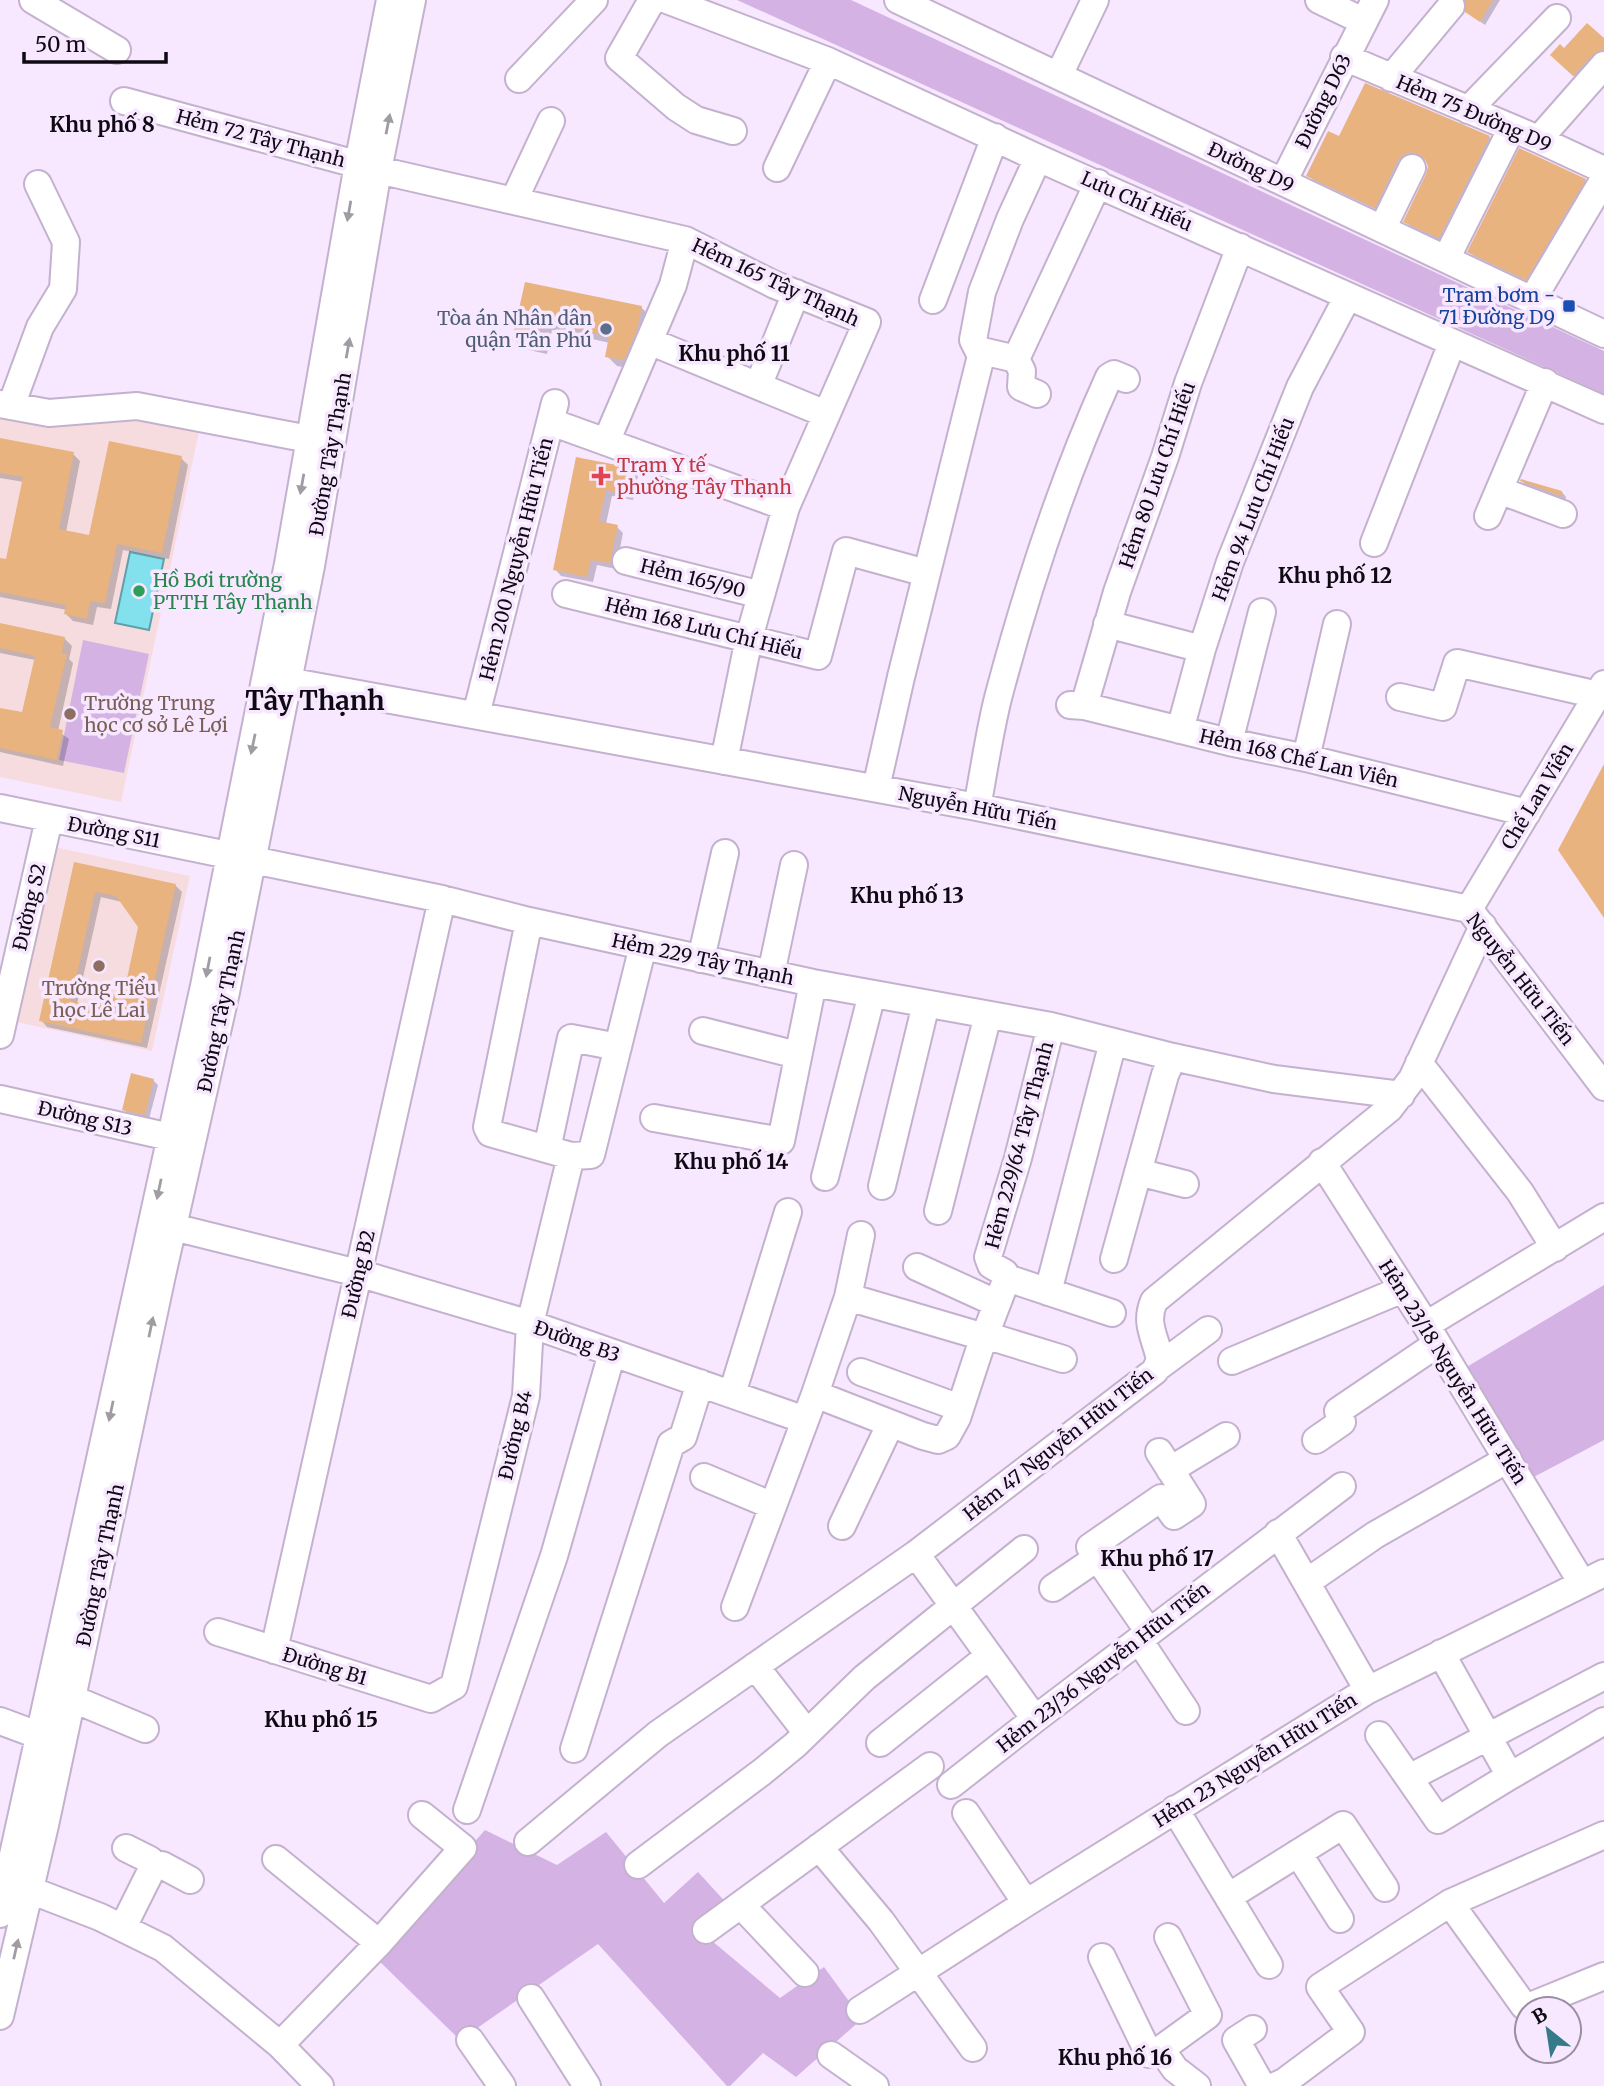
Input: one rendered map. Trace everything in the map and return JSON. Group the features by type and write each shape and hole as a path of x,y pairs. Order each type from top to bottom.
{"street":[{"path":"33,0 117,50"},
{"name":"Đường Tây Thạnh","path":"51,1739 71,1698 162,1224 170,1137 204,986 241,858 278,679 368,167 390,0"},
{"name":"Đường Tây Thạnh","path":"278,679 309,439 368,167 412,0"},
{"path":"519,79 594,0"},
{"path":"652,0 619,58 676,107 696,120 733,131"},
{"name":"Lưu Chí Hiếu","path":"667,0 828,61 1038,158 1604,410"},
{"name":"Đường D9","path":"898,0 1604,334"},
{"path":"1059,75 1095,0"},
{"path":"1319,0 1369,10"},
{"path":"1391,78 1451,6"},
{"name":"Đường D63","path":"1283,182 1369,10"},
{"path":"1468,110 1557,18"},
{"name":"Hẻm 75 Đường D9","path":"1344,57 1539,139 1604,170"},
{"path":"777,168 828,61"},
{"path":"1539,139 1604,65"},
{"name":"Hẻm 72 Tây Thạnh","path":"124,101 368,167"},
{"path":"514,200 551,121"},
{"path":"1446,259 1511,128"},
{"path":"933,300 995,136"},
{"path":"876,788 926,573 981,356 973,340 982,292 1010,219 1038,158"},
{"name":"Hẻm 165 Tây Thạnh","path":"368,167 685,240 796,293 867,322 786,507 749,638 724,761"},
{"path":"1382,229 1412,168"},
{"path":"1532,300 1604,180"},
{"path":"1016,359 1098,183"},
{"path":"38,184 66,242 63,289 40,327 6,405 49,413 137,406 309,439"},
{"path":"685,240 673,285 606,442 786,507"},
{"name":"Hẻm 80 Lưu Chí Hiếu","path":"1077,706 1165,457 1188,383 1240,247"},
{"path":"758,386 796,293"},
{"name":"Hẻm 94 Lưu Chí Hiếu","path":"1180,730 1230,562 1300,387 1348,296"},
{"path":"649,341 826,414"},
{"path":"1374,543 1452,343"},
{"path":"978,350 1016,359 1023,371 1021,387 1037,394"},
{"path":"977,807 998,700 1048,528 1079,444 1109,377 1114,374 1126,379"},
{"path":"1488,516 1545,382"},
{"name":"Hẻm 200 Nguyễn Hữu Tiến","path":"476,715 553,413 606,442"},
{"path":"1499,490 1563,514"},
{"name":"Hẻm 168 Lưu Chí Hiếu","path":"566,594 818,656 846,551 926,573"},
{"name":"Hẻm 165/90","path":"626,561 761,595"},
{"path":"1228,742 1262,612"},
{"path":"1107,624 1202,649"},
{"path":"1306,758 1337,624"},
{"path":"1400,697 1443,707 1457,663 1601,689"},
{"name":"Nguyễn Hữu Tiến","path":"278,679 977,807 1476,918 1604,1087"},
{"name":"Chế Lan Viên","path":"1476,918 1527,813 1601,689"},
{"name":"Hẻm 168 Chế Lan Viên","path":"1077,706 1306,758 1527,813"},
{"name":"Đường S11","path":"0,808 241,858"},
{"name":"Đường S2","path":"0,1035 4,998 48,819"},
{"path":"701,958 725,853"},
{"name":"Đường Tây Thạnh","path":"0,1914 13,1882 51,1739 162,1224 226,992 241,858"},
{"name":"Hẻm 229 Tây Thạnh","path":"241,858 442,899 528,921 813,983 1051,1027 1274,1079 1401,1095"},
{"path":"771,974 794,865"},
{"name":"Đường B2","path":"274,1650 442,899"},
{"name":"Hẻm 47 Nguyễn Hữu Tiến","path":"528,1842 658,1734 916,1554 1158,1367 1159,1355 1149,1326 1149,1314 1154,1301 1376,1121 1401,1095 1419,1063 1476,918"},
{"path":"528,921 487,1126 491,1133 559,1153 591,1155 643,946"},
{"path":"654,1118 780,1140 813,983"},
{"path":"825,1177 872,994"},
{"path":"882,1186 926,1004"},
{"path":"938,1211 988,1015"},
{"name":"Hẻm 229/64 Tây Thạnh","path":"815,1394 923,1436 941,1440 947,1436 960,1408 1007,1278 1006,1273 991,1265 988,1257 1018,1158 1051,1027"},
{"path":"703,1031 797,1055"},
{"name":"Đường B4","path":"431,1699 454,1686 526,1396 530,1324 559,1153 570,1038 618,1046"},
{"path":"1048,1292 1113,1042"},
{"path":"1114,1259 1165,1075 1164,1055"},
{"path":"1419,1063 1520,1192 1555,1248"},
{"name":"Đường S13","path":"0,1099 170,1137"},
{"name":"Hẻm 23/18 Nguyễn Hữu Tiến","path":"1322,1163 1508,1459 1593,1578"},
{"path":"1138,1172 1185,1184"},
{"path":"732,1394 788,1212"},
{"path":"1316,1440 1342,1422 1338,1411 1431,1335 1604,1217"},
{"name":"Đường B3","path":"162,1224 358,1273 530,1324 805,1420"},
{"path":"735,1607 815,1394 848,1297 861,1235"},
{"path":"917,1268 996,1303"},
{"path":"1007,1278 1112,1313"},
{"path":"1232,1361 1403,1289"},
{"path":"848,1297 1063,1359"},
{"path":"1158,1367 1208,1330"},
{"path":"467,1810 554,1556 612,1353"},
{"path":"861,1372 960,1408"},
{"path":"574,1749 671,1444 683,1437 700,1383"},
{"path":"842,1526 888,1429 894,1426"},
{"path":"1186,1711 1090,1547 1161,1498 1174,1516 1192,1504 1165,1461 1226,1436"},
{"path":"1307,1582 1375,1535 1508,1459"},
{"path":"704,1477 773,1506"},
{"name":"Hẻm 23/36 Nguyễn Hữu Tiến","path":"951,1785 1278,1532 1342,1486"},
{"path":"1278,1532 1368,1690"},
{"path":"638,1865 762,1772 864,1678 1024,1549"},
{"path":"916,1554 1035,1718"},
{"path":"1053,1588 1097,1558"},
{"name":"Hẻm 23 Nguyễn Hữu Tiến","path":"860,2010 1368,1690 1593,1578"},
{"name":"Đường B1","path":"218,1632 431,1699"},
{"path":"1441,1653 1510,1776"},
{"path":"880,1743 989,1656"},
{"path":"755,1666 807,1733"},
{"path":"1409,1778 1604,1676"},
{"path":"71,1698 145,1728"},
{"path":"0,1721 51,1739"},
{"path":"1378,1735 1438,1820 1604,1721"},
{"path":"706,1930 930,1766"},
{"path":"1175,1810 1269,1965"},
{"path":"966,1813 1026,1903"},
{"path":"280,2045 379,1943 463,1848 422,1815"},
{"path":"1228,1897 1343,1825 1385,1888"},
{"path":"1253,2029 1236,2040 1276,2085 1351,2032 1320,1987 1450,1903 1604,1835"},
{"path":"819,1847 881,1921 973,2048"},
{"path":"123,1927 153,1867 150,1860 126,1848"},
{"path":"1298,1853 1340,1919"},
{"path":"276,1859 379,1943"},
{"path":"153,1867 162,1865 190,1880"},
{"path":"13,1882 123,1927 163,1948 280,2045 320,2086"},
{"name":"Đường Tây Thạnh","path":"0,2016 13,1882"},
{"path":"1450,1903 1524,2006 1528,2007 1604,1976"},
{"path":"741,1905 806,1973"},
{"path":"1102,1958 1150,2054 1208,2015 1168,1937"},
{"path":"531,1998 587,2086"},
{"path":"470,2040 502,2086"},
{"path":"1161,2049 1175,2069 1197,2086"},
{"path":"831,2054 875,2086"}],"shaded area":[{"path":"737,0 851,0 1604,351 1604,394"},
{"path":"0,412 138,413 200,426 121,802 0,777"},
{"path":"83,640 149,654 124,773 59,760"},
{"name":"Trường Tiểu học Lê Lai","path":"54,847 190,876 152,1051 16,1022"},
{"path":"1604,1285 1604,1440 1528,1480 1460,1371"},
{"path":"485,1830 557,1865 606,1832 664,1903 698,1872 730,1907 699,1930 780,1998 824,1967 862,2019 796,2077 763,2053 727,2086 598,1944 460,2040 374,1956"}],"water":[{"name":"Hồ Bơi trường PTTH Tây Thạnh","path":"130,552 164,559 149,630 115,623"}],"building":[{"path":"1465,0 1493,0 1480,22 1465,12"},
{"path":"1587,23 1604,38 1604,50 1592,55 1573,76 1550,55 1560,44 1564,48"},
{"path":"1365,83 1490,136 1439,238 1403,222 1428,166 1418,154 1410,152 1398,160 1375,208 1306,176 1328,131 1339,136"},
{"path":"1519,148 1586,179 1526,280 1467,252"},
{"name":"Tòa án Nhân dân quận Tân Phú","path":"525,282 642,306 637,330 624,360 605,357 609,336 542,322 537,345 512,340"},
{"path":"0,438 74,452 59,529 89,535 109,441 182,456 162,553 117,544 105,603 90,601 87,619 64,614 66,605 0,592 0,558 6,559 23,477 0,473"},
{"path":"576,457 632,468 627,494 606,490 599,521 618,525 610,563 591,560 587,577 553,570"},
{"path":"1521,479 1562,491 1561,496 1520,481"},
{"path":"0,623 65,637 62,653 67,654 50,727 63,730 57,760 0,748 0,708 22,712 35,656 0,648"},
{"path":"1604,764 1604,918 1558,850"},
{"path":"74,862 176,884 141,1043 39,1021","holes":["95,892 116,896 138,927 125,988 94,1006 71,1001"]},
{"path":"131,1073 154,1079 145,1115 122,1110"}],"place":[{"name":"Trạm bơm - 71 Đường D9","path":"1569,306"},
{"name":"Tòa án Nhân dân quận Tân Phú","path":"606,329"},
{"name":"Trạm Y tế phường Tây Thạnh","path":"601,476"},
{"name":"Hồ Bơi trường PTTH Tây Thạnh","path":"139,591"},
{"name":"Trường Trung học cơ sở Lê Lợi","path":"70,714"},
{"name":"Trường Tiểu học Lê Lai","path":"99,966"}],"district":[{"name":"Khu phố 8","path":"102,124"},
{"name":"Khu phố 11","path":"734,353"},
{"name":"Khu phố 12","path":"1335,575"},
{"name":"Tây Thạnh","path":"315,700"},
{"name":"Khu phố 13","path":"907,895"},
{"name":"Khu phố 14","path":"731,1161"},
{"name":"Khu phố 17","path":"1157,1558"},
{"name":"Khu phố 15","path":"321,1719"},
{"name":"Khu phố 16","path":"1115,2057"}]}
